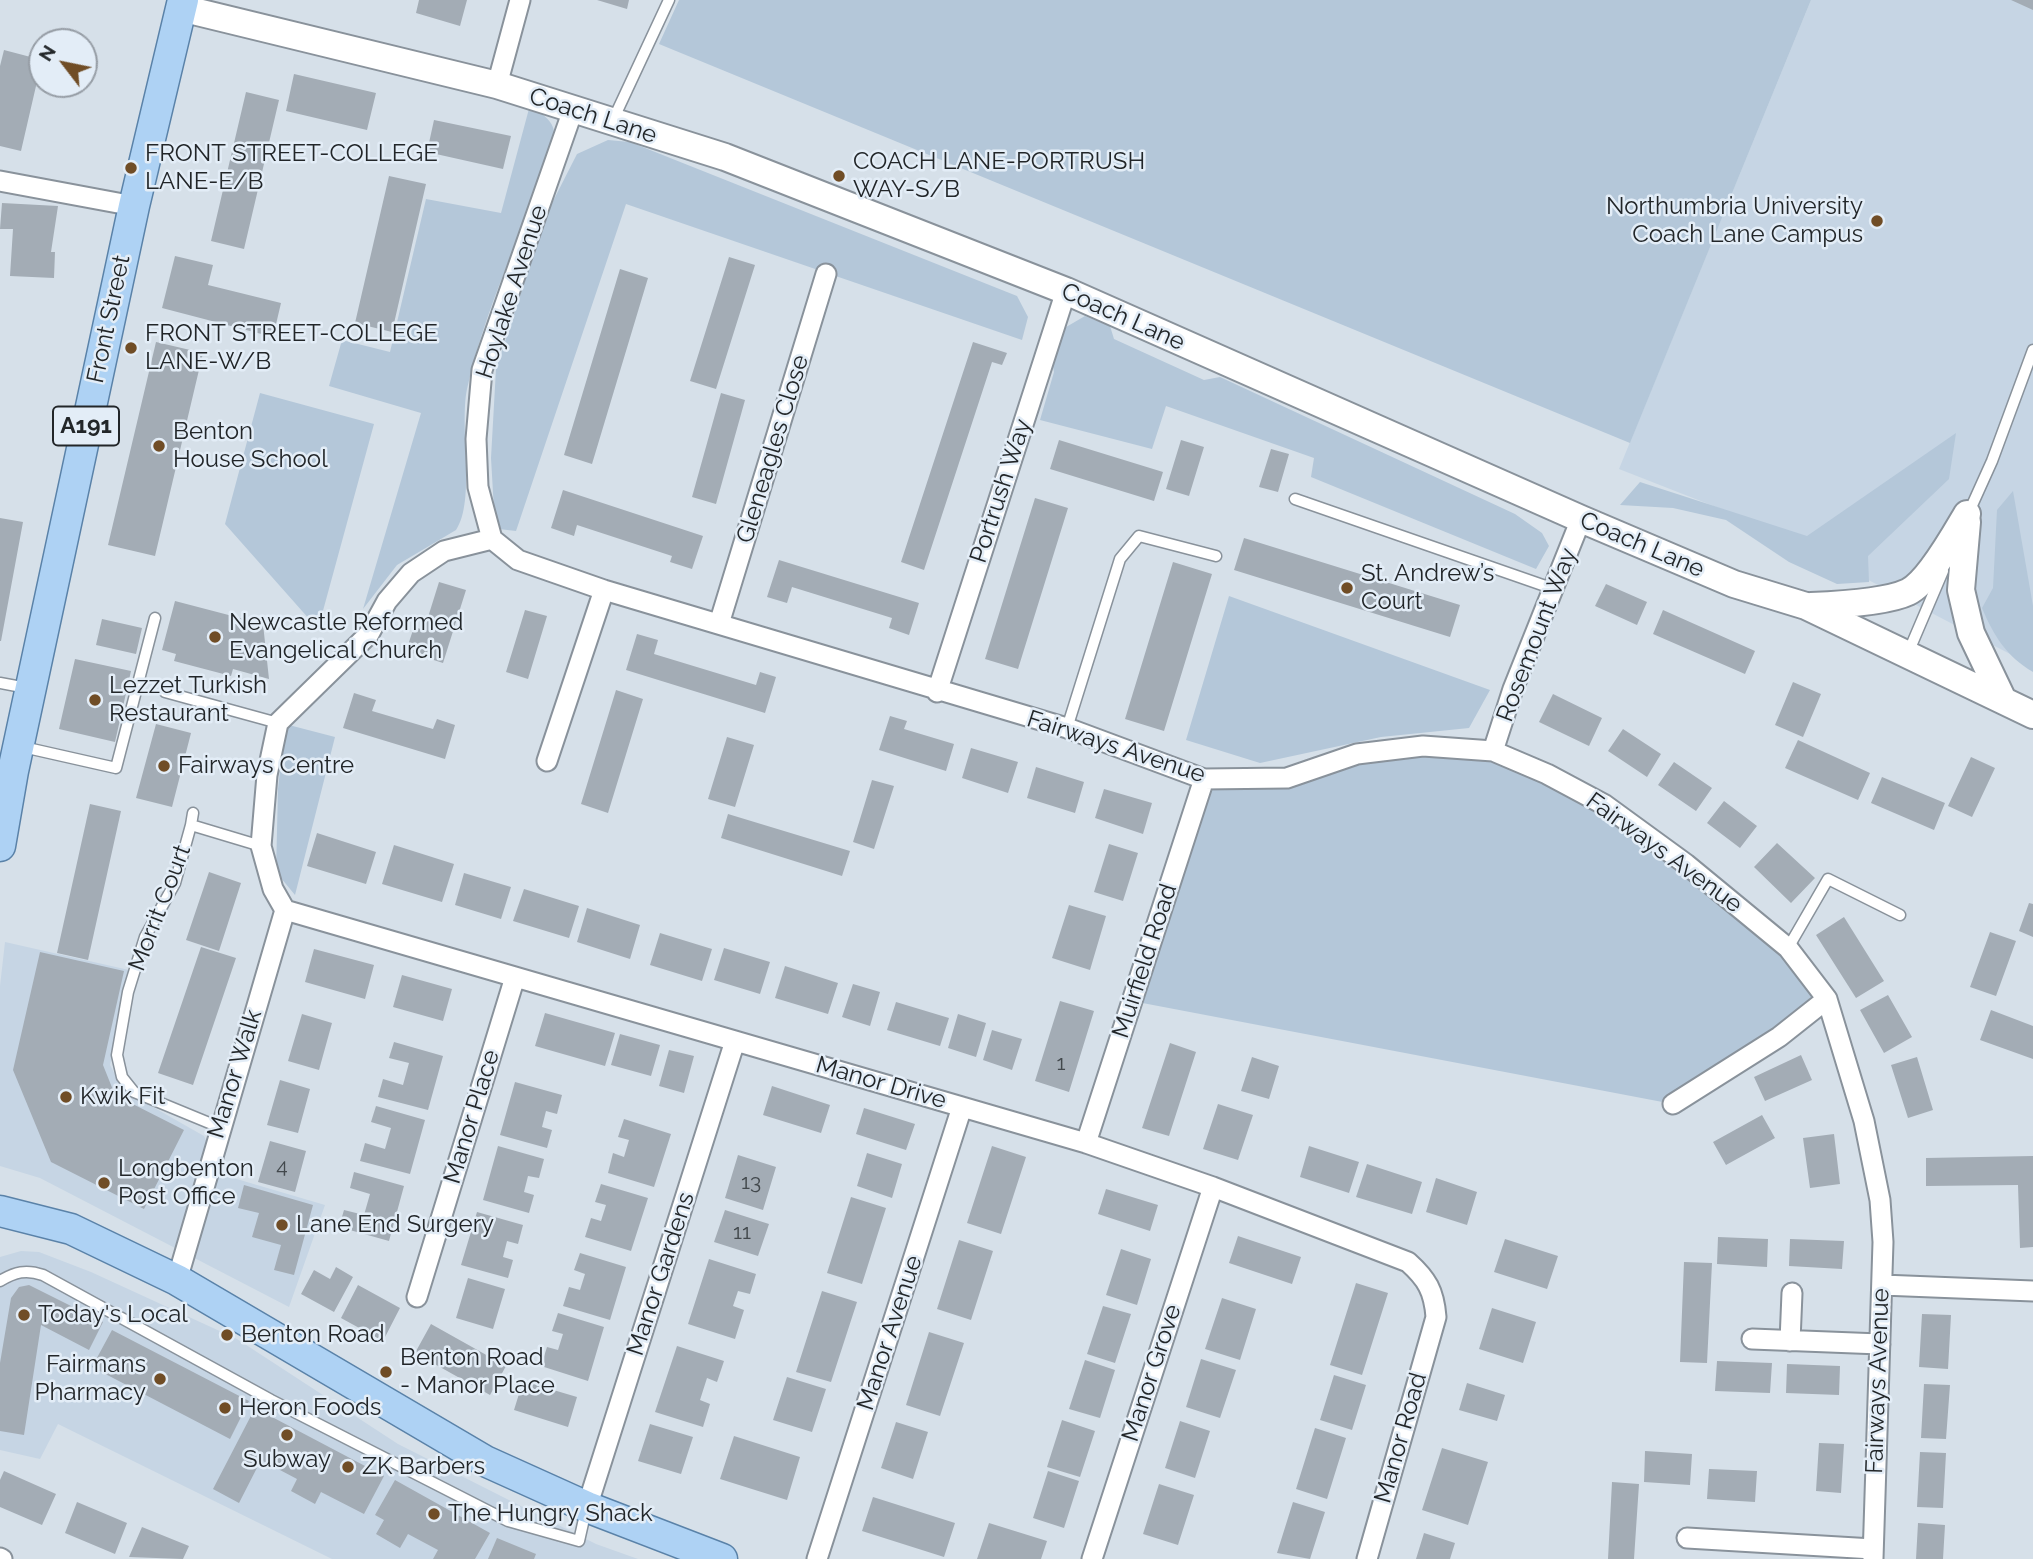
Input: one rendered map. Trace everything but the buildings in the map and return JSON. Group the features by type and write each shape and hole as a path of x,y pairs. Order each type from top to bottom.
{"main road":[{"name":"Front Street","path":"0,846 11,762 31,689 134,206 182,4"},
{"path":"11,1213 71,1228 177,1280 485,1461 587,1507 722,1559"}],"street":[{"path":"497,85 520,0"},
{"name":"Coach Lane","path":"182,4 497,85 725,157 1066,291 1734,584 1806,606 2033,715"},
{"name":"Hoylake Avenue","path":"492,539 478,488 476,439 482,370 573,110"},
{"path":"0,181 134,206"},
{"name":"Gleneagles Close","path":"719,624 826,274"},
{"name":"Portrush Way","path":"937,692 1066,291"},
{"path":"1806,606 1845,604 1909,592 1938,562 1967,514"},
{"path":"1967,514 1961,590 1971,633 2003,700"},
{"name":"Rosemount Way","path":"1493,751 1513,689 1581,519"},
{"path":"285,910 273,890 261,846 267,775 278,723 369,634 387,601 411,573 444,551 492,539"},
{"name":"Fairways Avenue","path":"492,539 518,559 604,590 937,692 1067,728 1204,779 1287,778 1357,754 1423,746 1493,751 1547,774 1605,805 1686,864 1788,948 1827,999 1864,1121 1880,1200 1882,1285 1873,1554"},
{"path":"547,761 604,590"},
{"name":"Muirfield Road","path":"1086,1143 1204,779"},
{"name":"Manor Drive","path":"285,910 1086,1143 1213,1186 1408,1262 1427,1280 1434,1297 1436,1317"},
{"name":"Manor Walk","path":"177,1280 219,1127 285,910"},
{"name":"Manor Place","path":"417,1297 516,977"},
{"path":"1673,1104 1779,1037 1827,999"},
{"name":"Manor Gardens","path":"587,1507 735,1041"},
{"name":"Manor Avenue","path":"817,1559 962,1107"},
{"name":"Manor Grove","path":"1092,1559 1213,1186"},
{"path":"1882,1285 2033,1291"},
{"path":"1790,1341 1792,1293"},
{"name":"Manor Road","path":"1367,1559 1436,1317"},
{"path":"1752,1339 1880,1344"},
{"path":"1687,1538 1873,1554"}],"lane":[{"path":"612,122 669,0"},
{"path":"1908,654 1992,461 2033,350"},
{"path":"1295,499 1554,589"},
{"path":"1067,728 1120,559 1139,536 1216,556"},
{"path":"11,762 116,768 155,618"},
{"path":"0,683 31,689"},
{"path":"165,692 278,723"},
{"path":"191,825 193,813"},
{"name":"Morrit Court","path":"219,1127 134,1093 122,1077 117,1055 128,992 145,937 175,883 191,825 261,846"},
{"path":"1788,948 1828,879 1900,915"},
{"path":"0,1281 25,1271 43,1275 271,1400 508,1521 579,1541 587,1507"}],"shaded area":[{"path":"679,0 1811,0 1630,443 659,44"},
{"name":"Northumbria University Coach Lane Campus","path":"1811,0 2033,0 2033,666 1767,527 1619,469"},
{"path":"530,105 553,127 553,148 494,301 467,389 466,483 462,517 456,530 397,565 363,609 421,413 329,386 342,340 390,352 426,199 501,213"},
{"path":"608,140 630,142 1017,296 1028,317 1022,340 626,204 516,531 499,529 494,510 491,458 496,369 548,211 577,154"},
{"path":"1085,316 1110,326 1114,339 1204,380 1220,377 1515,514 1542,533 1549,546 1536,569 1311,477 1314,458 1166,406 1152,449 1040,420 1054,372 1051,356 1061,330"},
{"path":"260,393 374,424 318,629 225,524"},
{"path":"1956,433 1949,479 1868,556 1869,582 1837,584 1789,562 1726,520 1673,508 1620,505 1640,482 1807,536"},
{"path":"2013,491 2033,606 2033,672 2015,659 2002,644 1982,608 1993,588 1997,510"},
{"path":"1229,596 1490,690 1469,728 1381,737 1260,763 1186,740"},
{"path":"285,724 335,737 295,895 276,872 278,789"},
{"path":"1493,751 1547,774 1788,948 1827,999 1673,1104 1132,1001 1204,779 1243,781 1357,754"},
{"path":"5,942 129,970 110,1065 123,1090 204,1136 223,1175 325,1205 289,1307 40,1178 0,1166 0,986"},
{"path":"21,1251 39,1252 91,1272 237,1339 398,1444 596,1544 638,1559 332,1559 58,1424 40,1459 0,1450 0,1257"}],"place":[{"name":"FRONT STREET-COLLEGE LANE-E/B","path":"131,168"},
{"name":"COACH LANE-PORTRUSH WAY-S/B","path":"839,176"},
{"name":"Northumbria University Coach Lane Campus","path":"1877,221"},
{"name":"FRONT STREET-COLLEGE LANE-W/B","path":"131,348"},
{"name":"Benton House School","path":"159,446"},
{"name":"St. Andrew’s Court","path":"1347,588"},
{"name":"Newcastle Reformed Evangelical Church","path":"215,637"},
{"name":"Lezzet Turkish Restaurant","path":"95,700"},
{"name":"Fairways Centre","path":"164,766"},
{"name":"Kwik Fit","path":"66,1097"},
{"name":"Longbenton Post Office","path":"104,1183"},
{"name":"Lane End Surgery","path":"282,1225"},
{"name":"Today's Local","path":"24,1315"},
{"name":"Benton Road","path":"227,1335"},
{"name":"Benton Road - Manor Place","path":"386,1372"},
{"name":"Fairmans Pharmacy","path":"160,1379"},
{"name":"Heron Foods","path":"225,1408"},
{"name":"Subway","path":"287,1435"},
{"name":"ZK Barbers","path":"348,1467"},
{"name":"The Hungry Shack","path":"434,1514"}]}
